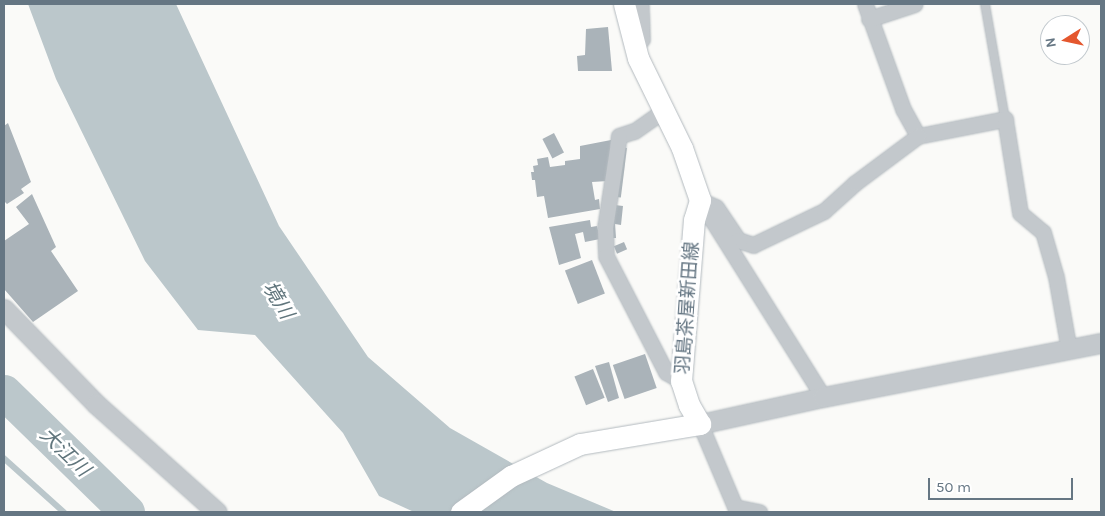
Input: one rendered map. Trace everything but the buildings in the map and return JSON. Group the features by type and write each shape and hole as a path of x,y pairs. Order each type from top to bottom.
{"main road":[{"path":"624,4 636,50 682,148 700,200"},
{"name":"羽島茶屋新田線","path":"700,200 694,220 681,381 689,405 700,424"},
{"path":"461,512 511,476 580,444 700,424"}],"street":[{"path":"636,50 642,39 641,4"},
{"path":"865,4 869,20 902,109 918,136"},
{"path":"869,20 915,4"},
{"path":"663,111 634,131 619,136 605,227 606,256 666,372 681,381"},
{"path":"700,200 716,207 738,240 753,245 824,210 855,183 918,136 1005,119 1020,213 1043,232 1056,277 1069,350"},
{"path":"700,200 822,396"},
{"path":"4,308 96,404 217,512"},
{"path":"759,512 736,507 700,424 822,396 1101,343"}],"lane":[{"path":"985,4 1005,119"}],"water":[{"name":"境川","path":"28,4 176,4 279,226 368,357 450,428 547,483 616,512 414,512 379,496 343,433 255,335 198,330 145,261 56,79"}],"waterway":[{"name":"大江川","path":"4,392 127,512"},
{"path":"4,458 64,512"}]}
